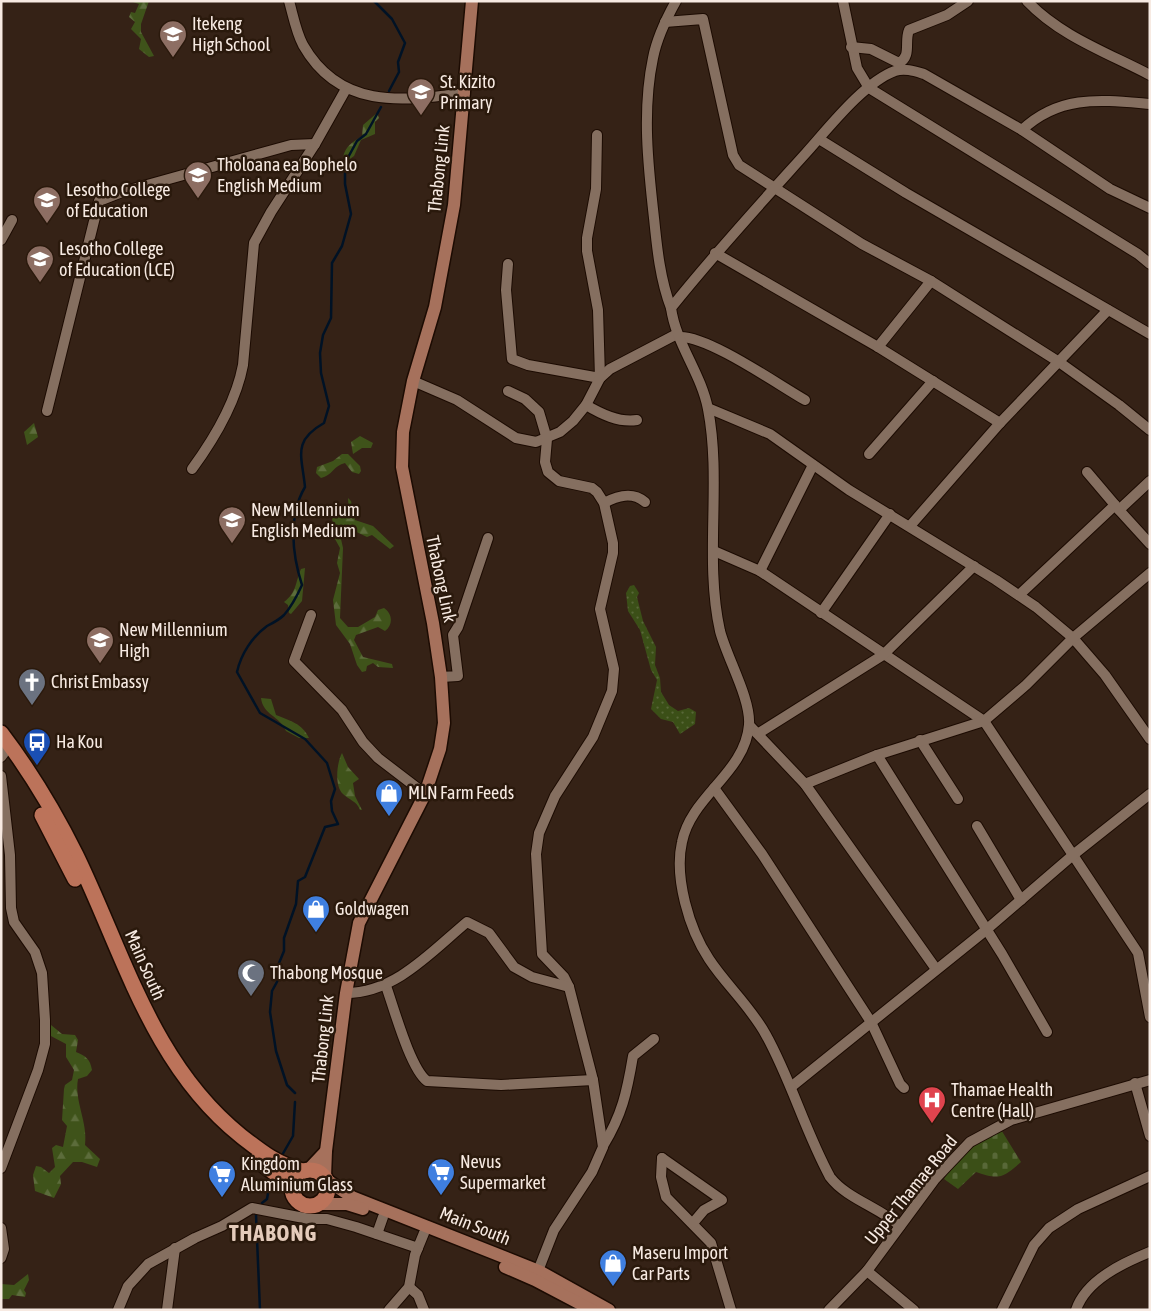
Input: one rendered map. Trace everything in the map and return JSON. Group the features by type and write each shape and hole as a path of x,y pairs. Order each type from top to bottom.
{"highway":[{"name":"Main South","path":"3,747 46,800 76,856 154,1031 177,1068 229,1126 280,1165 318,1171 326,1179"},
{"name":"Main South","path":"3,747 37,804 68,863 146,1033 169,1073 196,1107 222,1133 292,1186 297,1201 307,1205 317,1204"},
{"path":"292,1186 295,1177 306,1170"},
{"path":"317,1204 326,1197 326,1179"}],"main road":[{"name":"Thabong Link","path":"326,1179 326,1151 346,994 359,923 425,794 440,749 444,723 441,677 402,468 403,432 413,381 435,307 454,206 472,1"},
{"path":"306,1170 326,1151"},
{"name":"Main South","path":"326,1179 352,1197 537,1275 608,1310"},
{"name":"Main South","path":"317,1204 347,1204 537,1275 592,1310"}],"street":[{"path":"289,1 302,43 317,64 346,89 386,99 408,100 465,93"},
{"path":"676,1 665,22 653,57 647,96 647,138 657,243 664,291 671,308 678,336 693,367 708,408 714,479 716,599 720,631 747,706 749,725 742,753 689,820 682,840 679,860 681,884 691,920 708,957 765,1033 791,1087 822,1163 837,1186 888,1215 900,1226"},
{"path":"843,1 851,47 857,68 869,88 1138,254 1150,264"},
{"path":"851,47 872,49 899,63 904,60 907,53 906,37 909,30 947,15 968,1"},
{"path":"1027,1 1051,23 1072,36 1150,75"},
{"path":"665,22 703,19 735,161 774,189 862,244 931,281 1059,362 1119,404 1150,430"},
{"path":"671,308 715,253 819,139 869,88 894,72 907,69 924,74 1022,130 1110,188 1150,208"},
{"path":"192,469 206,450 240,385 244,365 254,244 271,212 315,144 346,89"},
{"path":"1022,130 1046,111 1064,105 1102,100 1150,104"},
{"path":"597,135 596,189 587,238 587,251 598,310 600,378"},
{"path":"819,139 906,193 1150,334"},
{"path":"47,410 99,201 122,192 291,145 315,144"},
{"path":"1,240 12,220"},
{"path":"715,253 878,347 1000,423"},
{"path":"508,264 506,290 512,359 528,365 600,378"},
{"path":"878,347 931,281"},
{"path":"910,526 1000,423 1108,310"},
{"path":"413,381 458,400 516,438 526,442 547,439 573,421 586,405 600,378 630,357 678,336 706,344 804,400"},
{"path":"869,454 933,381"},
{"path":"508,392 525,399 539,412 547,439 545,462 548,472 559,481 592,488 604,503 613,553 600,609 614,669 612,691 593,736 554,796 539,833 536,854 542,954 564,977 569,986 593,1080 603,1147"},
{"path":"586,405 607,416 629,421 637,420"},
{"path":"708,408 770,434 849,490 910,526 1018,595 1073,638 1105,675 1150,739"},
{"path":"760,571 814,465"},
{"path":"1087,472 1150,544"},
{"path":"1018,595 1150,480"},
{"path":"604,503 618,497 631,495 638,496 645,502"},
{"path":"821,613 890,514"},
{"path":"441,677 458,676 453,635 458,627 488,538"},
{"path":"714,551 760,571 984,721 1138,953 1150,1017"},
{"path":"759,733 883,655 974,566"},
{"path":"805,784 877,755 984,721 1026,685 1073,638 1150,572"},
{"path":"310,615 294,661 342,710 362,742 378,758 425,794"},
{"path":"749,725 759,733 805,784 936,969"},
{"path":"920,740 958,798"},
{"path":"877,755 1048,1032"},
{"path":"1,776 10,855 11,908 14,922 35,952 42,973 45,1020 45,1044 38,1070 1,1168"},
{"path":"714,788 767,861 871,1022 900,1084 904,1088"},
{"path":"791,1087 986,930 1073,855 1150,794"},
{"path":"976,826 1021,900"},
{"path":"346,994 363,993 386,986 408,971 467,922 490,933 514,967 545,982 569,986"},
{"path":"386,986 419,1075 427,1081 501,1085 593,1080"},
{"path":"537,1275 554,1230 592,1172 617,1122 627,1096 633,1056 654,1039"},
{"name":"Upper Thamae Road","path":"828,1310 867,1271 940,1174 970,1142 983,1133 1011,1120 1150,1080"},
{"path":"1135,1083 1150,1136"},
{"path":"692,1223 704,1210 722,1200 662,1158 662,1177 666,1198 711,1243 732,1310"},
{"path":"1002,1310 1034,1245 1049,1228 1078,1209 1150,1176"},
{"path":"118,1310 128,1286 143,1269 175,1248 222,1226 252,1208 309,1219 327,1219 418,1248"},
{"path":"377,1234 383,1217"},
{"path":"1,1228 4,1249 1,1258"},
{"path":"389,1310 409,1287 418,1248 424,1233"},
{"path":"167,1310 175,1248"},
{"path":"1076,1310 1088,1290 1098,1280 1126,1261 1150,1252"},
{"path":"867,1271 914,1310"},
{"path":"409,1287 418,1295 424,1310"}],"green space":[{"path":"130,1 149,1 141,24 141,32 154,56 149,57 139,49 141,39 131,29 135,22 129,17 131,12 135,13 139,4"},
{"path":"377,113 379,118 375,122 375,134 361,140 354,156 347,161 343,158 346,150 362,136 363,125"},
{"path":"34,423 38,437 27,445 24,432"},
{"path":"360,436 373,443 371,448 362,448 353,454 351,442"},
{"path":"342,454 348,454 360,466 361,471 359,474 352,472 345,463 338,466 325,477 321,478 316,473 317,467 333,461"},
{"path":"348,498 351,501 355,520 373,526 394,546 390,549 372,535 367,537 342,525 339,530 343,548 340,618 348,627 358,627 375,617 378,610 384,608 387,610 391,620 388,629 385,631 378,627 356,635 354,640 363,657 392,664 393,668 378,667 373,663 367,666 366,671 362,672 357,665 350,644 336,625 333,600 340,573 337,563 340,548 335,539 331,511 336,509 344,515 349,515"},
{"path":"305,568 302,601 291,614 289,613 288,605 284,602 294,591 301,569"},
{"path":"634,585 639,593 637,597 643,621 656,647 655,665 660,678 661,692 669,705 678,711 689,708 696,712 695,724 680,734 673,722 661,719 651,709 657,680 651,670 640,630 628,611 626,593 630,586"},
{"path":"261,698 271,699 276,715 299,726 309,738 299,738 286,731 280,722 268,712 262,704"},
{"path":"342,753 348,767 359,779 353,783 355,796 362,810 343,794 338,785 338,768"},
{"path":"51,1025 62,1034 75,1035 78,1040 76,1052 85,1057 90,1063 92,1070 87,1076 78,1079 77,1087 85,1128 85,1145 100,1159 97,1167 82,1162 73,1162 60,1176 61,1184 54,1198 35,1191 33,1175 36,1166 49,1173 55,1167 52,1148 56,1145 63,1147 67,1126 62,1120 64,1089 65,1085 72,1080 74,1070 66,1057 66,1044 49,1035"},
{"path":"1000,1128 1021,1162 1005,1174 996,1177 976,1172 958,1189 944,1179 969,1150"},
{"path":"28,1274 29,1280 24,1290 26,1293 25,1297 12,1295 9,1299 1,1299 1,1284 14,1285"}],"waterway":[{"path":"374,1 392,19 405,43 398,62 399,72 389,91"},
{"path":"295,1093 287,1085 276,1051 270,1012 272,991 278,980 277,968 284,951 284,938 296,904 298,881 305,877 325,827 338,824 332,811 331,801 335,789 327,763 305,739 260,713 237,672 244,652 252,641 262,630 284,615 302,585 296,561 293,535 296,510 305,487 301,450 307,436 324,423 329,406 321,373 320,353 323,335 331,318 332,263 342,246 351,214 345,184 345,163 357,141 366,134 381,107"},
{"path":"281,1157 293,1136 295,1102"},
{"path":"262,1203 267,1199 270,1182"},
{"path":"256,1215 260,1310"}],"place":[{"name":"Itekeng High School","path":"173,58"},
{"name":"St. Kizito Primary","path":"421,116"},
{"name":"Tholoana ea Bophelo English Medium","path":"198,199"},
{"name":"Lesotho College of Education","path":"47,224"},
{"name":"Lesotho College of Education (LCE)","path":"40,283"},
{"name":"New Millennium English Medium","path":"232,544"},
{"name":"New Millennium High","path":"100,664"},
{"name":"Christ Embassy","path":"32,706"},
{"name":"Ha Kou","path":"37,766"},
{"name":"MLN Farm Feeds","path":"389,817"},
{"name":"Goldwagen","path":"316,933"},
{"name":"Thabong Mosque","path":"251,997"},
{"name":"Thamae Health Centre (Hall)","path":"932,1124"},
{"name":"Nevus Supermarket","path":"441,1196"},
{"name":"Kingdom Aluminium Glass","path":"222,1198"},
{"name":"Maseru Import Car Parts","path":"613,1287"}],"district":[{"name":"THABONG","path":"273,1233"}]}
